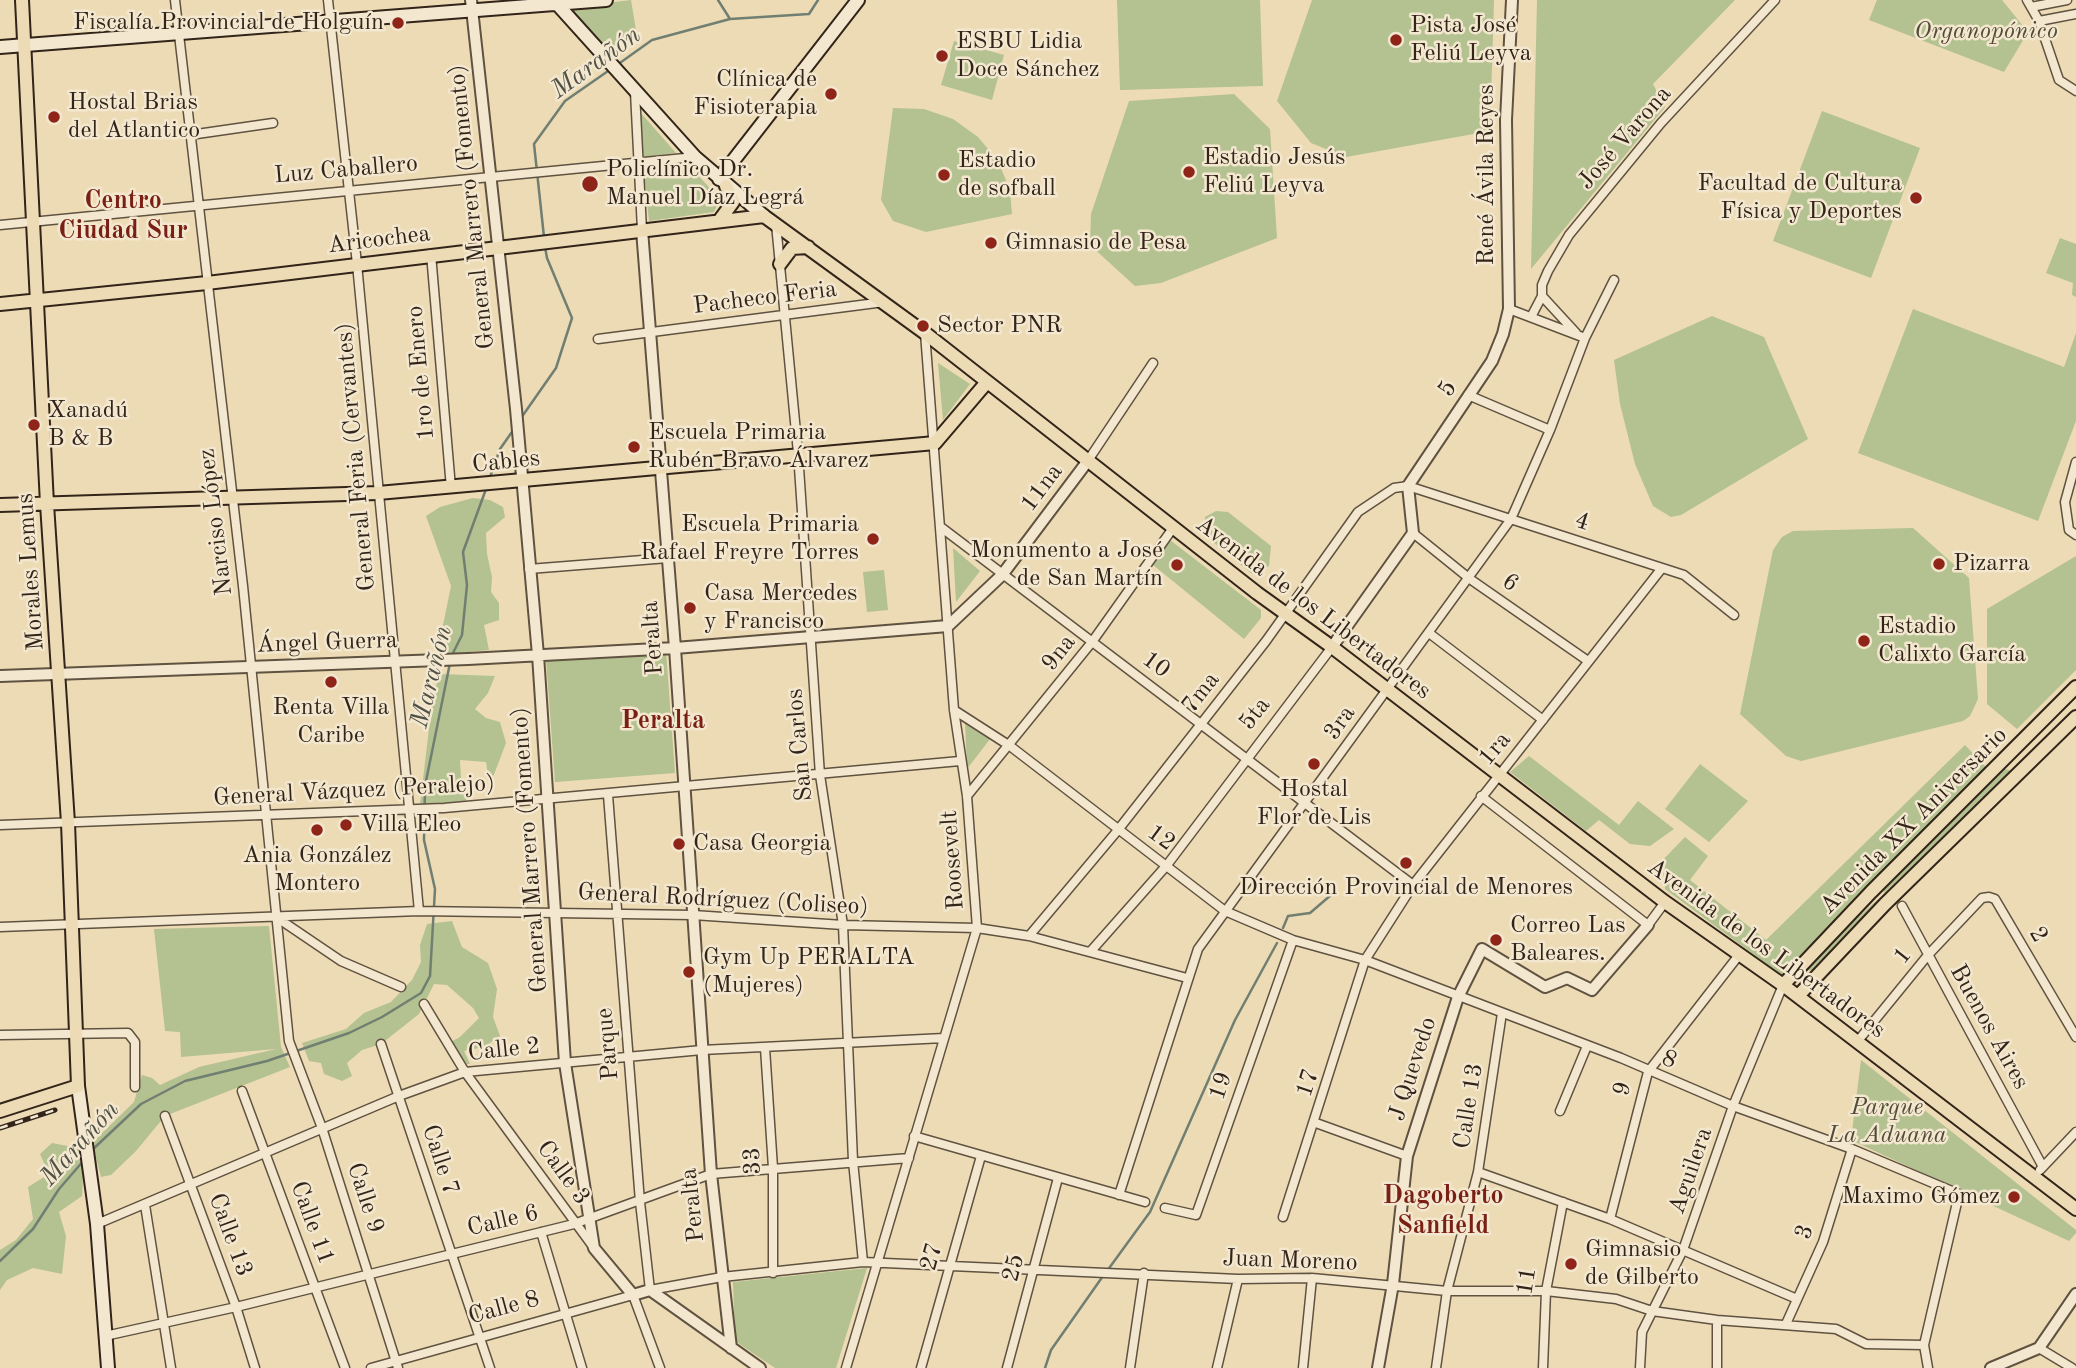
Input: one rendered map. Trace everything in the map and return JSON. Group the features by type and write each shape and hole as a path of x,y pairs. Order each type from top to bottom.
{"main road":[{"name":"Morales Lemus","path":"22,0 47,504 68,823 78,1086 97,1224 108,1368"},
{"path":"0,47 331,23 472,6 558,5 606,0"},
{"path":"719,221 733,202 722,183 858,0"},
{"name":"Avenida de los Libertadores","path":"558,5 635,92 722,183 925,333 1087,462 1665,902 2039,1172 2076,1209"},
{"name":"Aricochea","path":"0,304 207,283 764,216"},
{"path":"780,264 792,248 808,247"},
{"path":"935,443 986,382"},
{"name":"Cables","path":"0,505 378,494 504,484 798,453 935,443"},
{"name":"Avenida XX Aniversario","path":"1783,985 1871,892 2076,687"},
{"name":"Avenida XX Aniversario","path":"1798,996 1885,904 2075,721"},
{"path":"0,1111 78,1086"}],"street":[{"name":"Narciso López","path":"175,0 233,500 289,1041"},
{"name":"General Feria (Cervantes)","path":"328,0 357,264 419,911"},
{"name":"René Ávila Reyes","path":"1509,309 1506,120 1512,0"},
{"name":"José Varona","path":"1531,317 1542,296 1542,285 1548,271 1569,235 1661,123 1775,0"},
{"path":"2067,0 2029,4 2039,21 2059,80 2076,91"},
{"name":"General Marrero (Fomento)","path":"472,6 488,176 516,410 538,655 565,1062 594,1248"},
{"path":"2039,21 2076,14"},
{"name":"Peralta","path":"635,92 637,164 675,648 710,1174 731,1348"},
{"path":"190,135 273,123"},
{"name":"Luz Caballero","path":"0,225 197,203 695,157"},
{"name":"San Carlos","path":"776,224 798,453 820,775 843,925 853,1161 863,1262"},
{"name":"1ro de Enero","path":"431,254 451,488"},
{"name":"3ra","path":"1119,1195 1198,948 1306,804 1511,519 1550,430 1581,336 1614,280"},
{"path":"1542,296 1581,336"},
{"name":"Pacheco Feria","path":"598,339 884,302"},
{"path":"1509,309 1581,336"},
{"name":"5","path":"1408,486 1492,361 1509,309"},
{"name":"Roosevelt","path":"846,1368 977,928 967,796 954,710 925,333"},
{"name":"11na","path":"948,626 1002,575 1087,462 1153,363"},
{"path":"1468,395 1550,430"},
{"path":"2076,462 2066,502 2069,530 2076,535"},
{"path":"1408,486 1413,533"},
{"name":"4","path":"1408,486 1684,575 1734,615"},
{"name":"7ma","path":"1028,936 1118,830 1202,723 1358,512 1394,488 1408,486"},
{"name":"10","path":"942,528 1413,884"},
{"name":"9na","path":"967,796 1092,642 1173,528"},
{"name":"6","path":"1413,533 1470,579 1588,661"},
{"name":"5ta","path":"1091,951 1167,865 1332,647 1413,533"},
{"path":"529,569 668,558"},
{"name":"1ra","path":"1365,960 1413,884 1662,568"},
{"name":"Ángel Guerra","path":"0,676 468,659 675,648 948,626"},
{"path":"1429,634 1543,720"},
{"name":"12","path":"954,710 1010,746 1225,911 1293,940 1365,960"},
{"name":"General Vázquez (Peralejo)","path":"0,825 444,808 960,761"},
{"name":"Parque","path":"608,795 640,1202 650,1290"},
{"path":"1481,796 1647,925 1665,902"},
{"name":"1","path":"1857,1042 1928,956 1982,898"},
{"name":"2","path":"1982,898 1995,899 2076,1037"},
{"name":"Buenos Aires","path":"1902,906 2039,1172"},
{"name":"General Rodríguez (Coliseo)","path":"0,927 419,911 693,915 843,925 977,928 1028,936 1187,978"},
{"path":"276,917 341,961 401,987"},
{"name":"J Quevedo","path":"1378,1368 1394,1284 1407,1156 1458,996 1482,949 1545,987 1567,978 1592,990 1647,925"},
{"name":"19","path":"1165,1208 1196,1215 1293,940"},
{"name":"9","path":"1610,1219 1648,1072 1740,955"},
{"name":"8","path":"1365,960 1587,1046 1733,1107 1852,1149 1959,1194 1924,1345"},
{"name":"17","path":"1283,1217 1316,1122 1365,960"},
{"name":"Aguilera","path":"1640,1368 1642,1332 1683,1250 1733,1107 1783,985"},
{"name":"Calle 3","path":"424,1004 465,1072 574,1224 633,1295 660,1368"},
{"name":"Calle 13","path":"1436,1368 1447,1291 1478,1172 1502,1013"},
{"path":"0,1035 128,1033 134,1037 135,1087"},
{"name":"Calle 2","path":"97,1224 399,1096 465,1072 702,1050 944,1038"},
{"name":"Calle 9","path":"289,1041 322,1128 397,1364"},
{"name":"Calle 7","path":"381,1044 490,1368"},
{"path":"1560,1111 1587,1046"},
{"name":"33","path":"765,1048 773,1168 773,1273"},
{"name":"Calle 11","path":"242,1091 345,1368"},
{"name":"Calle 13","path":"165,1116 236,1307 255,1368"},
{"path":"1316,1122 1407,1156"},
{"path":"2039,1172 2076,1132"},
{"path":"914,1136 1145,1202"},
{"name":"3","path":"1786,1324 1823,1242 1852,1149"},
{"name":"27","path":"921,1368 981,1156"},
{"name":"Calle 6","path":"105,1336 236,1307 574,1224 640,1202 710,1174 909,1158"},
{"path":"1478,1172 1610,1219 1797,1299"},
{"name":"25","path":"1007,1368 1058,1178"},
{"name":"11","path":"1543,1368 1546,1292 1563,1202"},
{"path":"145,1205 171,1368"},
{"path":"541,1231 582,1368"},
{"name":"Juan Moreno","path":"650,1290 722,1277 863,1262 1238,1279 1312,1278 1447,1291 1546,1292 1616,1299 1652,1311 1717,1320 1836,1329 1866,1344 1924,1345"},
{"path":"1130,1368 1144,1273"},
{"path":"1303,1368 1312,1278"},
{"path":"1217,1368 1238,1279"},
{"path":"650,1290 760,1368"},
{"name":"Calle 8","path":"370,1368 397,1364 478,1337 650,1290"},
{"path":"1991,1368 2039,1348 2076,1293"},
{"path":"1717,1320 1717,1368"},
{"path":"1924,1345 1928,1368"},
{"path":"2039,1348 2072,1368"}],"green space":[{"path":"631,0 637,36 615,60 569,8"},
{"path":"1117,0 1260,0 1263,86 1120,90"},
{"name":"Pista José Feliú Leyva","path":"1312,0 1494,0 1490,131 1346,157 1311,143 1277,101"},
{"path":"1537,0 1735,0 1653,84 1665,107 1531,269"},
{"name":"Organopónico","path":"1877,0 2002,0 2028,32 2004,72 1869,20"},
{"path":"954,41 1004,55 992,100 941,85"},
{"name":"Estadio Jesús Feliú Leyva","path":"1234,94 1270,129 1277,238 1161,283 1135,286 1090,245 1091,214 1129,101"},
{"name":"Estadio de sofball","path":"893,108 924,109 953,119 978,137 998,161 1010,190 1012,214 926,232 893,221 881,200"},
{"path":"1822,111 1920,148 1871,278 1773,241"},
{"path":"640,112 676,153 642,157"},
{"path":"693,170 720,199 714,212 649,221 644,174"},
{"path":"2060,238 2076,244 2076,297 2072,295 2073,283 2046,273"},
{"path":"1913,309 2064,367 2076,333 2076,421 2038,521 1858,453"},
{"path":"1712,316 1764,337 1808,439 1681,515 1671,517 1653,506 1635,464 1620,404 1614,360"},
{"path":"938,363 970,384 943,420"},
{"path":"473,498 490,500 503,507 505,517 486,533 492,577 491,592 499,603 499,620 484,625 489,650 437,655 451,586 426,516 440,507"},
{"path":"1216,511 1228,512 1271,546 1269,566 1252,574 1206,536 1205,517"},
{"name":"Estadio Calixto García","path":"1913,528 1969,578 1978,699 1970,716 1963,721 1801,761 1786,756 1740,714 1773,550 1782,537 1793,531"},
{"path":"1166,537 1261,610 1261,618 1244,639 1147,560"},
{"path":"953,548 980,571 956,602"},
{"path":"2076,556 2076,670 2017,729 1987,704 1987,609"},
{"path":"884,570 888,610 867,612 863,572"},
{"path":"666,651 675,773 555,782 546,659"},
{"path":"439,674 495,676 488,693 475,709 486,718 500,722 506,743 493,777 488,775 486,762 460,760 461,779 469,794 465,802 420,805 432,703"},
{"path":"965,721 990,739 967,769"},
{"path":"1965,745 1986,767 1784,977 1665,889 1663,870 1658,865 1685,837 1708,856 1690,880 1766,940"},
{"path":"1529,756 1619,825 1638,801 1674,829 1650,846 1630,844 1599,820 1586,831 1510,772"},
{"path":"1700,764 1748,801 1709,842 1665,809"},
{"path":"2004,769 2010,770 2007,777 1884,893 1883,887"},
{"path":"1878,899 1879,905 1814,971 1808,970 1808,964"},
{"path":"452,921 462,947 488,963 497,989 493,1017 500,1036 484,1047 464,1051 470,1064 454,1064 443,1046 460,1037 479,1018 473,1008 447,985 434,984 419,1014 381,1044 362,1050 347,1063 352,1076 342,1081 324,1074 321,1063 309,1061 302,1043 346,1029 364,1013 391,1002 412,980 421,962 420,945 427,924"},
{"path":"269,926 281,1047 290,1067 165,1116 136,1151 111,1175 101,1177 92,1143 134,1102 142,1075 152,1078 160,1085 199,1067 276,1049 181,1057 180,1032 165,1031 154,929"},
{"name":"Parque La Aduana","path":"1861,1060 2076,1230 2076,1233 2069,1241 1851,1140"},
{"path":"52,1143 78,1148 83,1177 82,1196 59,1212 66,1236 62,1274 33,1268 7,1280 0,1290 0,1250 16,1240 33,1219 28,1187 49,1174 40,1154"},
{"path":"867,1268 836,1368 775,1368 735,1341 733,1282"}],"waterway":[{"name":"Marañón","path":"718,0 730,19"},
{"name":"Marañón","path":"617,65 652,40 730,19 809,14 818,0"},
{"name":"Marañón","path":"544,237 534,144 565,101 611,69"},
{"name":"Marañón","path":"521,418 556,368 572,318 545,247"},
{"name":"Marañón","path":"489,480 500,449 514,429"},
{"name":"Marañón","path":"451,657 462,635 467,585 463,552 486,489"},
{"name":"Marañón","path":"91,1151 141,1104 185,1081 267,1061 349,1033 421,993 430,976 435,889 424,840 425,786 450,663"},
{"path":"1283,928 1288,916 1310,913 1331,895"},
{"path":"1107,1271 1150,1212 1235,1020 1277,943"},
{"name":"Marañón","path":"0,1261 33,1229 59,1189 85,1159"},
{"path":"1045,1368 1051,1350 1103,1276"}],"railway":[{"path":"0,1128 55,1110"}],"place":[{"name":"Fiscalía Provincial de Holguín","path":"398,23"},
{"name":"Pista José Feliú Leyva","path":"1396,40"},
{"name":"ESBU Lidia Doce Sánchez","path":"942,56"},
{"name":"Clínica de Fisioterapia","path":"831,94"},
{"name":"Hostal Brias del Atlantico","path":"54,117"},
{"name":"Estadio Jesús Feliú Leyva","path":"1189,172"},
{"name":"Estadio de sofball","path":"944,175"},
{"name":"Policlínico Dr. Manuel Díaz Legrá","path":"590,184"},
{"name":"Facultad de Cultura Física y Deportes","path":"1916,198"},
{"name":"Gimnasio de Pesa","path":"991,243"},
{"name":"Sector PNR","path":"923,326"},
{"name":"Xanadú B & B","path":"34,425"},
{"name":"Escuela Primaria Rubén Bravo Álvarez","path":"634,447"},
{"name":"Escuela Primaria Rafael Freyre Torres","path":"873,539"},
{"name":"Pizarra","path":"1939,564"},
{"name":"Monumento a José de San Martín","path":"1177,565"},
{"name":"Casa Mercedes y Francisco","path":"690,608"},
{"name":"Estadio Calixto García","path":"1864,641"},
{"name":"Renta Villa Caribe","path":"331,682"},
{"name":"Hostal Flor de Lis","path":"1314,764"},
{"name":"Villa Eleo","path":"346,825"},
{"name":"Ania González Montero","path":"317,830"},
{"name":"Casa Georgia","path":"679,844"},
{"name":"Dirección Provincial de Menores","path":"1406,863"},
{"name":"Correo Las Baleares.","path":"1496,940"},
{"name":"Gym Up PERALTA (Mujeres)","path":"689,972"},
{"name":"Maximo Gómez","path":"2014,1197"},
{"name":"Gimnasio de Gilberto","path":"1571,1264"}],"district":[{"name":"Centro Ciudad Sur","path":"123,216"},
{"name":"Peralta","path":"663,721"},
{"name":"Dagoberto Sanfield","path":"1443,1211"}]}
